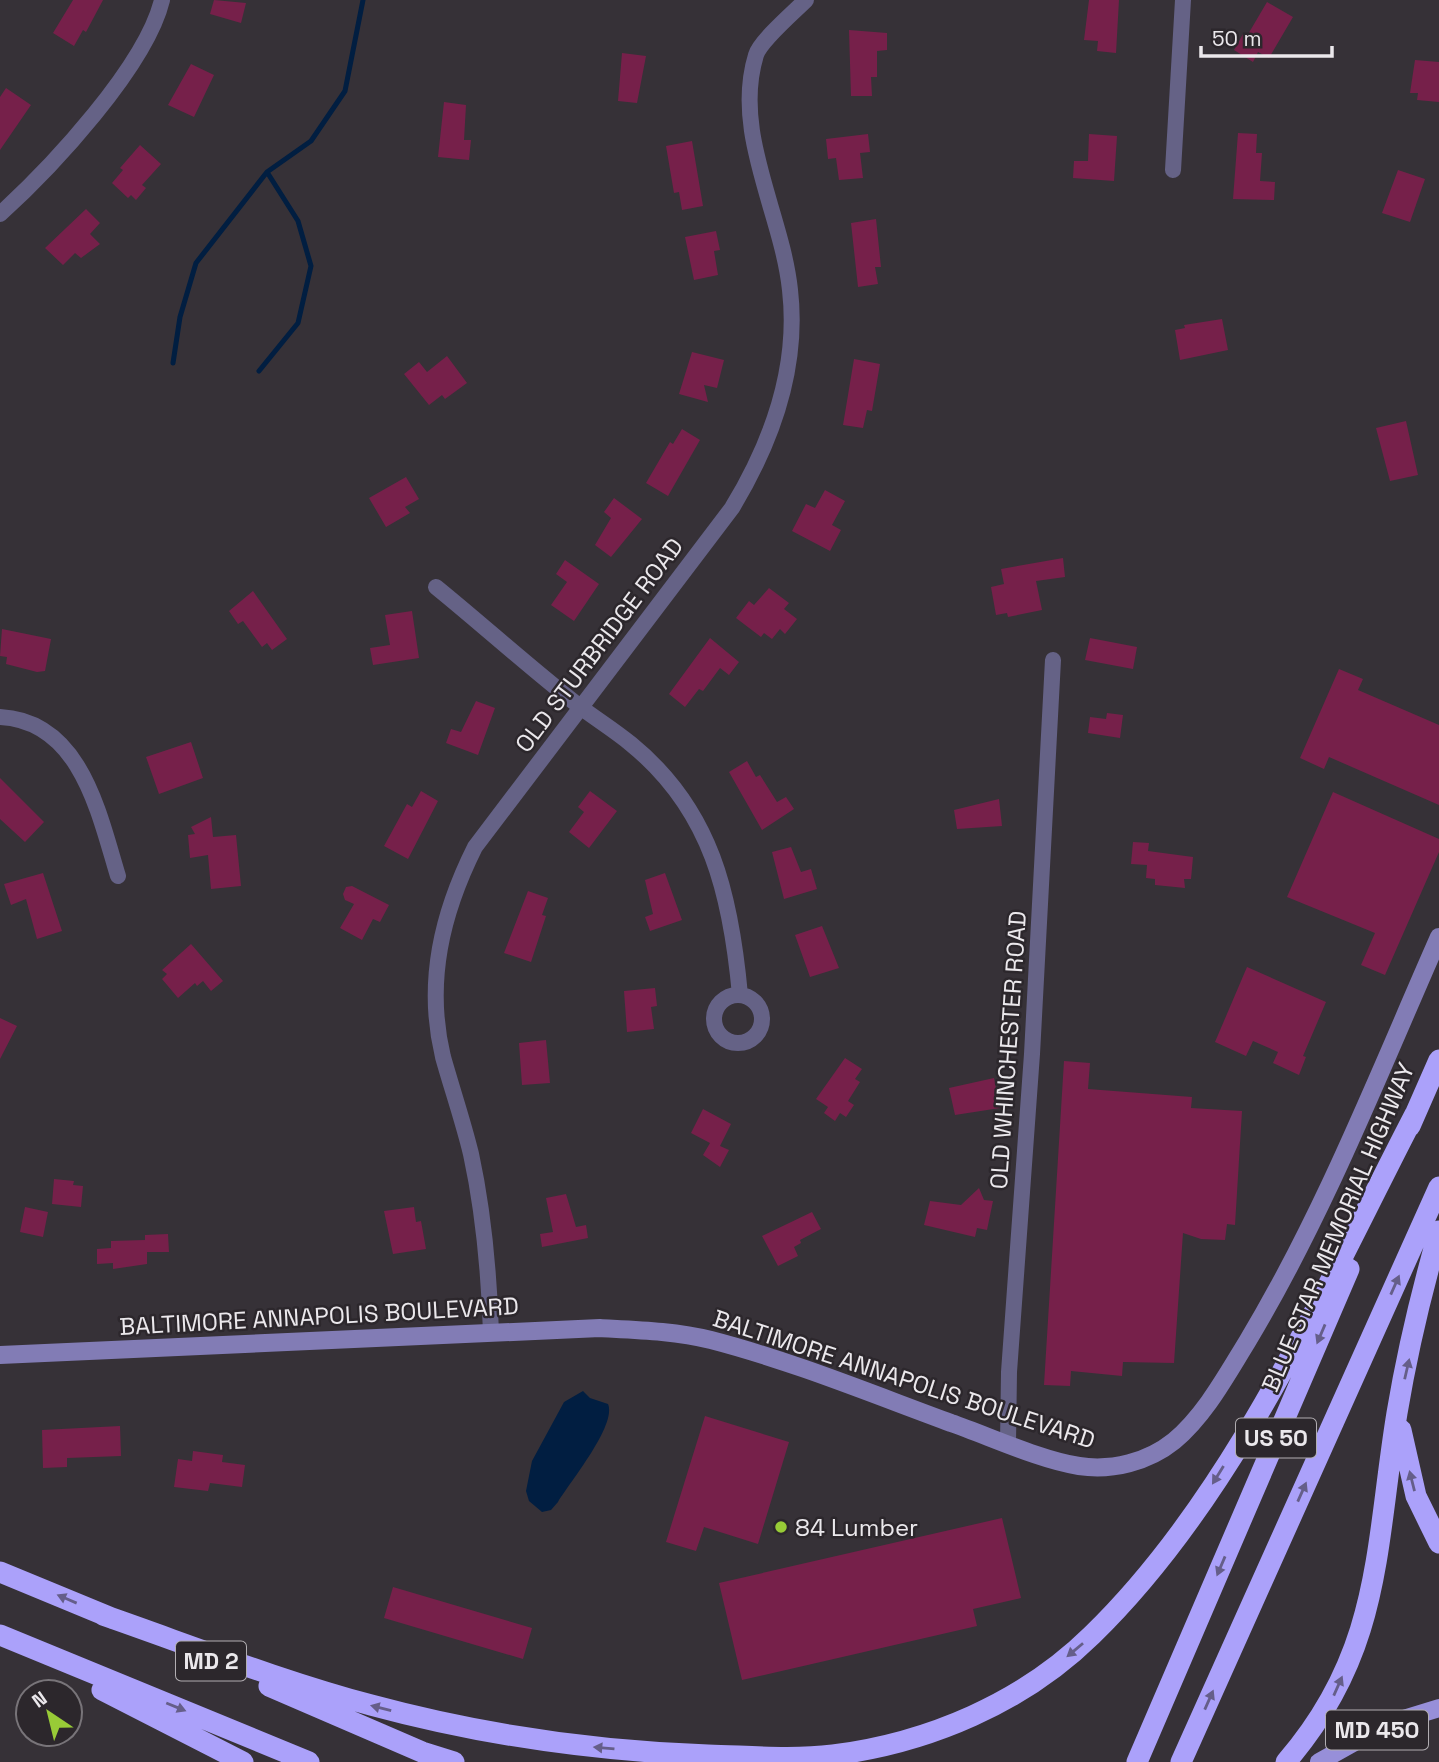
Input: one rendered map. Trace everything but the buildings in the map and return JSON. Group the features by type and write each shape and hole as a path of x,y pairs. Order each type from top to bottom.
{"highway":[{"name":"BLUE STAR MEMORIAL HIGHWAY","path":"1137,1762 1439,1060"},
{"path":"103,1615 370,1705 518,1738 663,1753 751,1756 830,1755 907,1742 981,1712 1035,1683 1090,1638 1132,1594 1198,1507 1270,1392 1415,1114"},
{"name":"US 50","path":"1181,1762 1439,1187"},
{"path":"1286,1762 1332,1700 1360,1637 1376,1571 1397,1411 1439,1231"},
{"path":"1397,1411 1416,1496 1439,1543"},
{"name":"MD 2","path":"0,1572 422,1752 454,1762"},
{"path":"0,1636 243,1762"},
{"path":"0,1636 309,1762"}],"main road":[{"name":"MD 450","path":"1319,1762 1387,1724 1439,1708"}],"street":[{"path":"0,214 68,145 146,44 157,21 162,0"},
{"name":"OLD STURBRIDGE ROAD","path":"491,1333 488,1246 470,1151 438,1030 436,968 443,926 455,888 475,846 732,508 756,469 772,431 791,343 790,292 783,244 755,147 751,90 756,52 806,0"},
{"path":"1173,170 1183,0"},
{"path":"436,587 580,707 632,744 662,775 703,835 727,897 740,995"},
{"name":"OLD WHINCHESTER ROAD","path":"1008,1443 1053,660"},
{"path":"0,717 12,718 41,729 64,748 91,789 118,876"},
{"name":"BALTIMORE ANNAPOLIS BOULEVARD","path":"0,1355 600,1328 649,1331 711,1340 809,1371 1078,1466 1113,1466 1151,1456 1173,1441 1192,1422 1232,1367 1297,1256 1439,937"}],"water":[{"path":"583,1391 590,1398 608,1404 606,1425 558,1502 551,1510 542,1512 529,1501 526,1491 532,1461 564,1402"}],"waterway":[{"path":"173,363 180,317 196,263 267,172 311,141 345,91 363,0"},
{"path":"259,371 298,323 311,266 298,221 267,172"}],"place":[{"name":"84 Lumber","path":"781,1527"}]}
